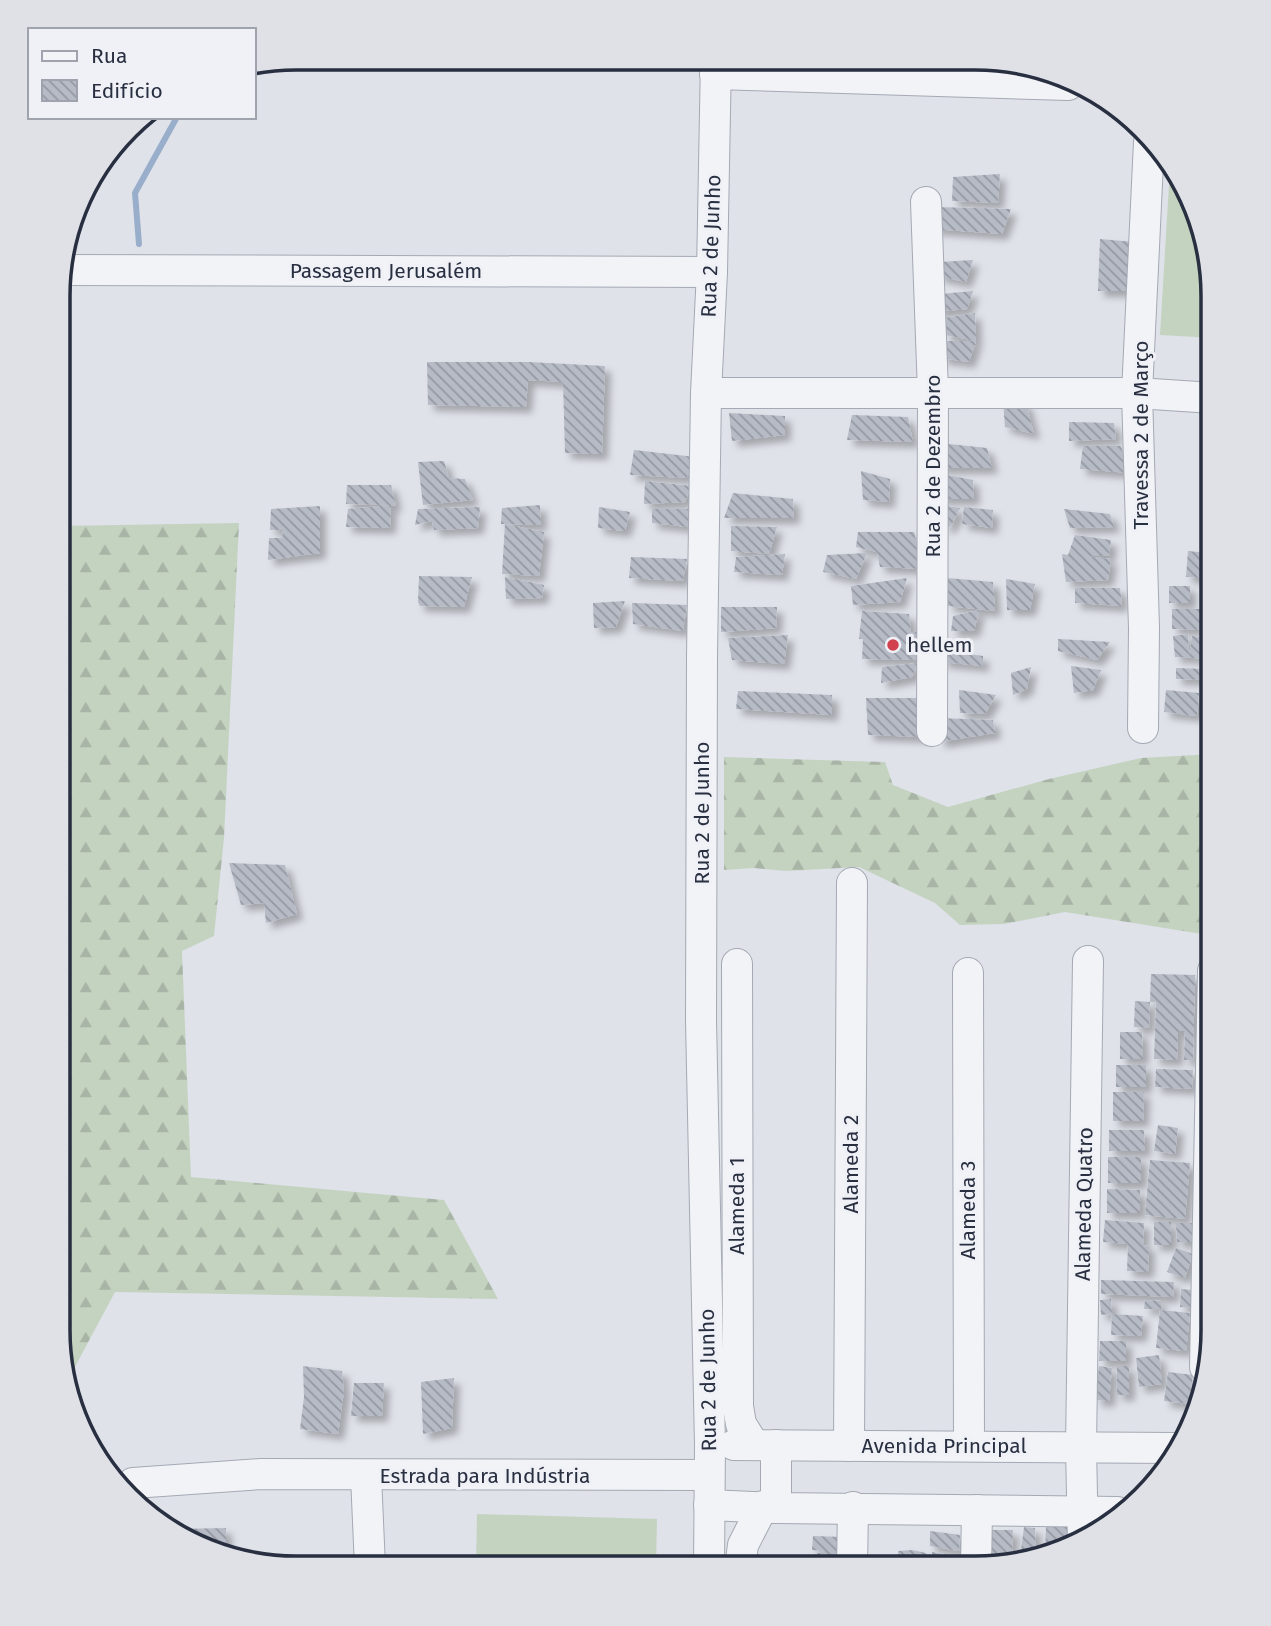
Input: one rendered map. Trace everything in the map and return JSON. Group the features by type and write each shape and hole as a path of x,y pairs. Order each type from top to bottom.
{"street":[{"name":"Rua 2 de Junho","path":"709,1556 710,1445 701,1020 702,657 715,70"},
{"path":"774,70 1052,84"},
{"name":"Travessa 2 de Março","path":"1143,729 1144,628 1137,393 1149,152"},
{"name":"Rua 2 de Dezembro","path":"926,202 933,392 932,731"},
{"name":"Passagem Jerusalém","path":"72,270 712,272"},
{"path":"706,393 1137,393 1201,397"},
{"name":"Alameda 2","path":"849,1446 852,883"},
{"name":"Alameda Quatro","path":"1083,1529 1081,1447 1088,961"},
{"name":"Alameda 1","path":"737,964 738,1406 741,1424 765,1445"},
{"name":"Alameda 3","path":"968,973 969,1446"},
{"name":"Avenida Principal","path":"710,1445 1168,1448"},
{"path":"742,1556 743,1545 769,1507 765,1445"},
{"name":"Estrada para Indústria","path":"132,1485 133,1483 261,1474 709,1475"},
{"path":"366,1476 370,1556"},
{"path":"709,1505 1109,1512"},
{"path":"852,1556 853,1507"},
{"path":"976,1556 977,1510"}],"green space":[{"path":"1169,180 1184,210 1199,267 1201,337 1160,335"},
{"path":"239,523 224,838 214,936 182,951 191,1177 444,1200 498,1299 115,1292 74,1369 70,1330 70,526"},
{"path":"1201,755 1201,934 1065,912 1004,924 960,925 935,903 859,867 786,871 754,868 724,870 724,757 885,762 893,785 948,807 1049,779 1141,758"},
{"path":"477,1514 657,1519 656,1556 476,1556"}],"building":[{"path":"1000,174 998,203 952,201 953,177"},
{"path":"936,207 1011,209 1002,234 932,229"},
{"path":"1100,239 1134,242 1130,291 1098,291"},
{"path":"973,260 966,282 937,276 939,262"},
{"path":"973,291 967,309 935,312 940,294"},
{"path":"975,313 976,341 945,335 944,318"},
{"path":"944,341 976,341 969,362 940,358"},
{"path":"427,362 528,362 605,366 602,454 565,453 563,382 528,380 526,407 428,405"},
{"path":"1003,400 1026,403 1034,434 1005,427"},
{"path":"729,413 785,416 785,435 732,441"},
{"path":"852,415 908,417 913,442 847,440"},
{"path":"1069,422 1114,423 1116,439 1069,441"},
{"path":"939,443 987,448 992,468 939,468"},
{"path":"1083,446 1121,446 1129,473 1080,469"},
{"path":"634,450 695,457 687,478 630,475"},
{"path":"444,461 449,478 465,479 473,500 423,505 418,462"},
{"path":"861,471 890,479 889,502 863,500"},
{"path":"947,475 973,480 974,499 937,499"},
{"path":"645,481 691,486 685,502 644,504"},
{"path":"347,485 391,485 396,506 346,504"},
{"path":"733,493 793,499 794,518 724,518"},
{"path":"391,505 390,528 346,527 348,509"},
{"path":"540,505 541,525 501,524 502,508"},
{"path":"320,506 320,553 268,560 269,538 282,538 283,530 270,530 271,509"},
{"path":"946,506 960,508 951,526 944,528"},
{"path":"480,507 478,528 434,530 432,521 415,525 418,509"},
{"path":"599,507 630,512 625,531 598,528"},
{"path":"964,507 993,510 992,528 962,524"},
{"path":"652,509 689,509 688,527 652,523"},
{"path":"1064,509 1110,514 1114,527 1070,528"},
{"path":"505,524 544,532 539,576 502,574"},
{"path":"731,526 777,527 769,554 731,551"},
{"path":"858,532 914,532 923,569 880,567 877,552 856,547"},
{"path":"1075,535 1111,540 1109,556 1082,556 1111,559 1108,580 1066,582 1062,554 1068,555"},
{"path":"1188,551 1201,552 1201,578 1186,577"},
{"path":"867,553 856,579 823,572 827,555"},
{"path":"785,554 782,575 734,572 736,557"},
{"path":"631,557 687,559 683,581 629,578"},
{"path":"419,576 472,577 464,607 420,606"},
{"path":"505,577 544,585 542,598 506,599"},
{"path":"907,578 900,602 853,605 851,586"},
{"path":"947,578 993,582 995,611 948,606"},
{"path":"1006,579 1035,584 1030,610 1007,610"},
{"path":"1169,586 1190,586 1190,603 1169,603"},
{"path":"1075,588 1120,588 1122,606 1075,603"},
{"path":"625,601 616,627 594,628 593,603"},
{"path":"632,603 687,605 683,631 633,624"},
{"path":"721,607 777,607 776,628 721,632"},
{"path":"1172,609 1201,609 1201,630 1172,629"},
{"path":"979,610 974,631 951,631 953,616"},
{"name":"hellem","path":"862,611 909,614 911,632 924,632 925,660 862,659 863,639 859,639"},
{"path":"1188,634 1189,656 1192,636 1201,637 1201,658 1175,657 1173,636"},
{"path":"788,635 784,664 732,660 728,638"},
{"path":"1058,639 1110,642 1097,660 1058,651"},
{"path":"941,650 983,656 983,666 942,662"},
{"path":"918,663 912,677 881,683 882,667"},
{"path":"1071,666 1101,670 1093,690 1074,693"},
{"path":"1031,667 1027,689 1013,695 1011,673"},
{"path":"1176,668 1201,669 1201,680 1176,679"},
{"path":"959,690 996,695 985,714 960,713"},
{"path":"1166,690 1199,693 1197,716 1164,712"},
{"path":"738,691 832,695 832,715 736,709"},
{"path":"866,698 921,698 924,737 868,735"},
{"path":"939,718 993,720 995,733 939,742"},
{"path":"229,863 285,865 297,914 266,923 264,903 241,905"},
{"path":"1151,974 1195,975 1193,1060 1184,1060 1185,1031 1178,1031 1177,1060 1154,1059 1156,1002 1150,1002"},
{"path":"1135,1001 1150,1002 1149,1028 1134,1027"},
{"path":"1120,1032 1142,1032 1143,1059 1120,1059"},
{"path":"1116,1065 1146,1065 1146,1087 1116,1087"},
{"path":"1156,1069 1193,1070 1192,1089 1155,1087"},
{"path":"1113,1092 1144,1092 1143,1121 1113,1121"},
{"path":"1158,1125 1178,1128 1175,1154 1154,1151"},
{"path":"1109,1130 1144,1130 1145,1151 1109,1151"},
{"path":"1108,1157 1141,1157 1141,1183 1108,1183"},
{"path":"1150,1160 1190,1163 1185,1219 1145,1215"},
{"path":"1107,1189 1140,1190 1140,1213 1107,1213"},
{"path":"1105,1220 1144,1223 1143,1245 1149,1246 1148,1272 1127,1271 1128,1244 1103,1242"},
{"path":"1154,1222 1171,1222 1171,1245 1154,1245"},
{"path":"1176,1223 1194,1223 1194,1242 1177,1242"},
{"path":"1176,1248 1193,1254 1185,1278 1167,1272"},
{"path":"1101,1280 1174,1282 1173,1297 1101,1294"},
{"path":"1181,1289 1193,1290 1192,1308 1180,1307"},
{"path":"1111,1299 1112,1314 1101,1315 1100,1300"},
{"path":"1145,1300 1161,1301 1161,1309 1144,1309"},
{"path":"1160,1310 1190,1313 1186,1351 1156,1348"},
{"path":"1112,1314 1143,1316 1141,1336 1111,1335"},
{"path":"1100,1341 1126,1341 1126,1361 1099,1361"},
{"path":"1159,1355 1162,1384 1139,1387 1136,1358"},
{"path":"303,1366 342,1371 344,1391 338,1434 300,1429 304,1397"},
{"path":"1099,1366 1112,1368 1109,1401 1095,1400"},
{"path":"1117,1366 1129,1366 1129,1395 1117,1395"},
{"path":"1168,1372 1193,1375 1189,1404 1164,1401"},
{"path":"454,1378 452,1428 423,1434 421,1382"},
{"path":"354,1383 384,1383 382,1416 351,1416"},
{"path":"1046,1526 1078,1527 1078,1532 1045,1545"},
{"path":"1024,1527 1035,1528 1036,1547 1021,1551"},
{"path":"226,1528 226,1545 196,1533 189,1529"},
{"path":"990,1530 1013,1530 1012,1553 989,1556"},
{"path":"930,1531 960,1535 959,1551 930,1546"},
{"path":"813,1536 844,1537 842,1556 817,1556 824,1551 812,1550"},
{"path":"912,1550 926,1553 926,1556 898,1556 898,1551"},
{"path":"932,1552 956,1556 932,1556"}],"waterway":[{"path":"139,244 135,193 176,119"}],"place":[{"name":"hellem","path":"893,645"}]}
